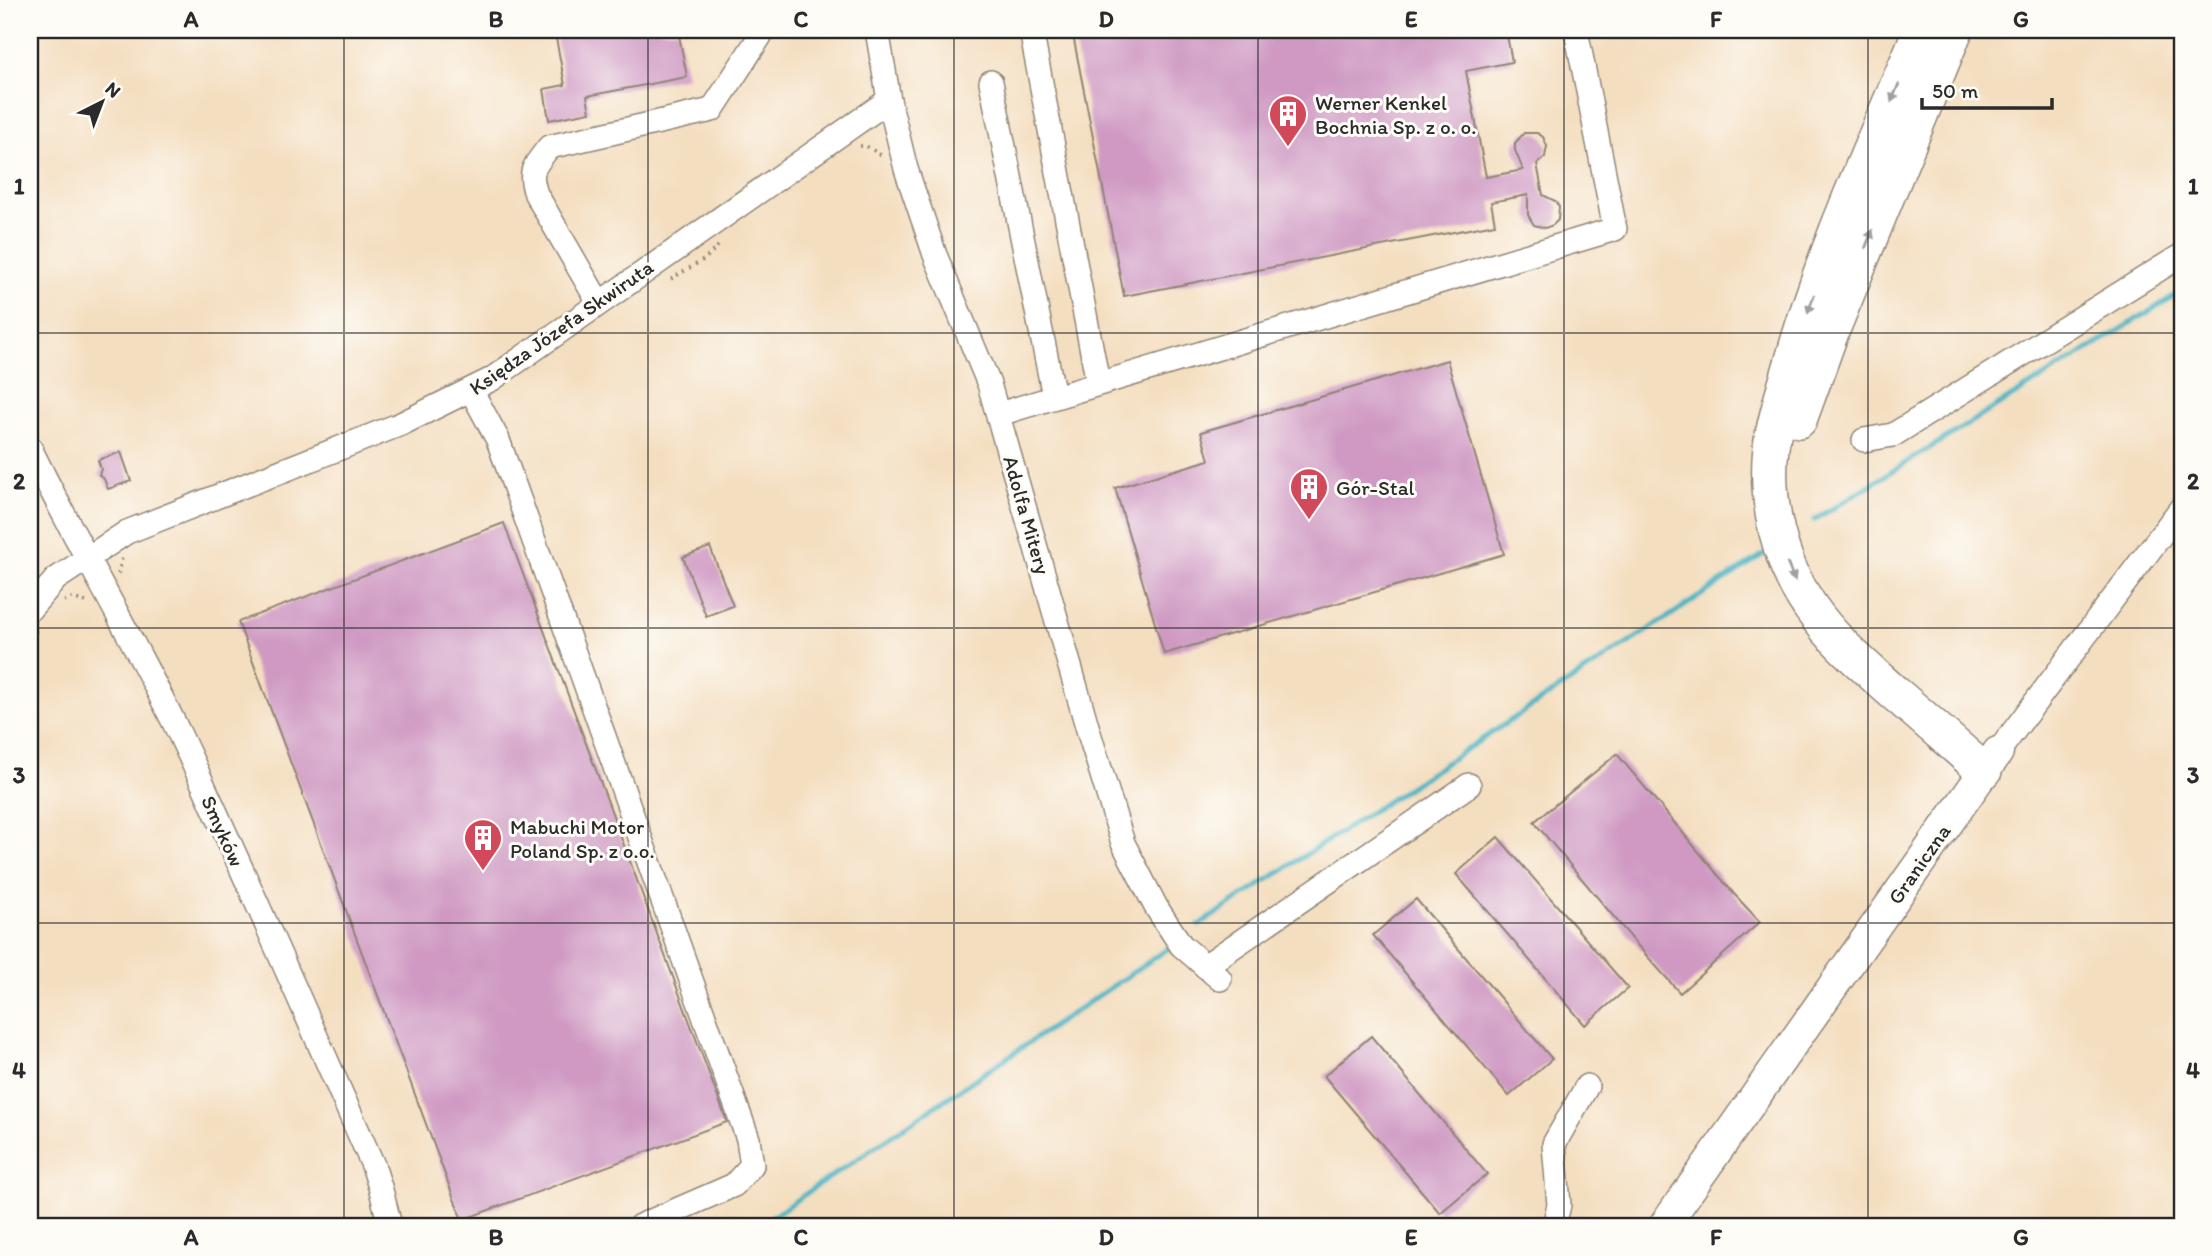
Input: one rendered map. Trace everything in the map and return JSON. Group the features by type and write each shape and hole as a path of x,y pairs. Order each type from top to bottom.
{"highway":[{"path":"1921,30 1823,266 1807,313 1780,405 1771,447 1770,484 1778,536 1790,573 1832,636 1860,662 1991,761"},
{"path":"1955,30 1800,411 1792,454 1794,495 1800,529 1811,562 1830,595 1856,626 1991,761"}],"main road":[{"name":"Graniczna","path":"1664,1226 1991,761"}],"street":[{"path":"599,303 536,194 531,178 536,164 549,147 712,110 764,30"},
{"name":"Adolfa Mitery","path":"877,30 889,100 920,215 978,353 999,414 1088,733 1123,843 1139,876 1181,945 1213,972 1469,785"},
{"path":"1031,30 1098,383"},
{"path":"999,414 1615,229 1576,30"},
{"path":"991,82 1054,396"},
{"name":"Księdza Józefa Skwiruta","path":"36,614 56,579 127,532 389,429 471,390 512,366 889,100"},
{"path":"1864,440 1893,435 2182,255"},
{"path":"471,390 498,440 748,1139 752,1165 734,1185 640,1226"},
{"name":"Smyków","path":"30,448 86,557 135,644 180,736 373,1166 382,1190 390,1226"},
{"name":"Graniczna","path":"1991,761 2182,507"},
{"path":"1554,1226 1559,1205 1554,1144 1587,1086"}],"path":[{"path":"60,603 72,598 83,599 91,604"},
{"path":"30,645 36,614"}],"building":[{"path":"571,30 678,30 687,77 587,96 590,112 549,120 544,89 565,85 555,33"},
{"name":"Werner Kenkel Bochnia Sp. z o. o.","path":"1072,30 1506,30 1512,62 1466,71 1486,177 1523,170 1515,143 1524,133 1537,133 1543,137 1547,146 1545,157 1537,164 1543,195 1555,201 1559,207 1558,220 1545,228 1534,225 1528,215 1528,195 1491,202 1495,224 1124,296"},
{"name":"Gór-Stal","path":"1447,360 1504,554 1164,654 1115,488 1209,460 1201,432"},
{"path":"121,452 131,481 108,489 99,475 101,469 98,460"},
{"name":"Mabuchi Motor Poland Sp. z o.o.","path":"504,523 727,1122 462,1220 238,622"},
{"path":"710,547 733,606 706,616 683,557"},
{"path":"1617,754 1760,922 1680,993 1534,822"},
{"path":"1498,837 1628,988 1585,1025 1456,874"},
{"path":"1416,899 1552,1059 1509,1096 1373,935"},
{"path":"1371,1036 1487,1174 1440,1213 1324,1076"}],"waterway":[{"path":"1814,520 2182,291"},
{"path":"1199,925 1767,552"},
{"path":"758,1226 1169,948"}],"place":[{"name":"Werner Kenkel Bochnia Sp. z o. o.","path":"1288,148"},
{"name":"Gór-Stal","path":"1309,521"},
{"name":"Mabuchi Motor Poland Sp. z o.o.","path":"483,872"}]}
